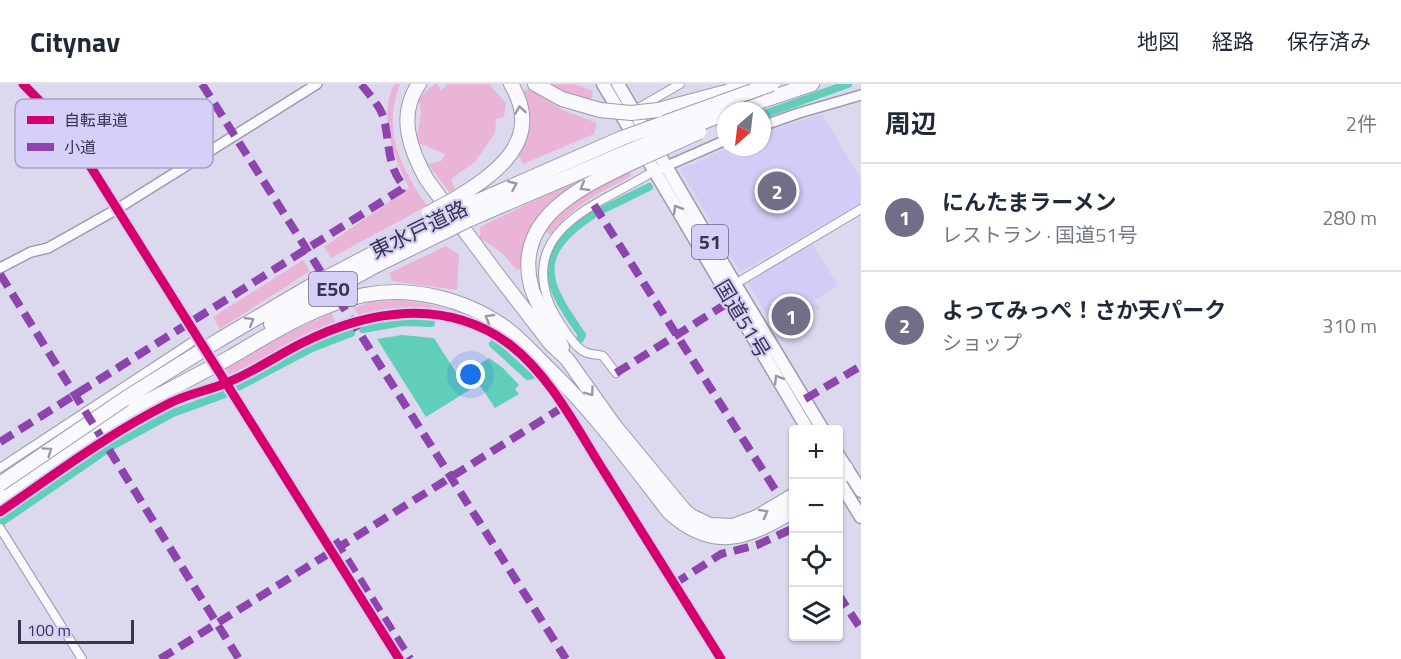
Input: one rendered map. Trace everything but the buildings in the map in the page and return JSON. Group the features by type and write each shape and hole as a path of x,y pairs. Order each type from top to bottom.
{"highway":[{"path":"409,84 402,99 399,123 404,154 409,164 433,201 556,363 565,383"},
{"path":"419,84 408,109 407,127 417,164 439,199 551,344 567,359 614,425 677,503 690,516 710,525 733,526 757,517 789,498"},
{"path":"436,222 460,210 493,174 519,139 522,119 519,102 511,84"},
{"path":"535,84 562,99 600,111 631,113 667,109 749,84"},
{"name":"国道51号","path":"603,84 735,284 821,425"},
{"name":"国道51号","path":"618,84 634,110 660,169 806,425"},
{"name":"東水戸道路","path":"629,150 772,84"},
{"path":"759,102 814,84"},
{"path":"771,102 814,84"},
{"name":"東水戸道路","path":"224,350 306,283 460,210 717,116"},
{"path":"567,359 558,338 539,307 531,285 529,258 532,242 545,218 558,204 588,184 629,150 717,124"},
{"name":"東水戸道路","path":"0,484 126,398 224,350 375,266 436,222"},
{"path":"0,500 224,350 283,327 327,306 366,295 403,292 453,301 487,316 520,340 565,383 669,512 690,528 712,537 739,536 789,513"},
{"path":"843,478 861,491"},
{"path":"842,479 861,518"}],"street":[{"path":"22,84 37,99"},
{"path":"213,149 317,84"},
{"path":"634,110 680,84"},
{"path":"771,123 861,95"},
{"path":"616,373 603,356 579,349 551,308 545,293 542,268 549,244 562,228 583,212 660,169 717,144"},
{"path":"91,168 399,659"},
{"path":"0,268 31,252 48,248 183,168"},
{"path":"735,284 861,209"},
{"path":"0,512 88,452 167,404 226,383 304,342 352,322 386,315 416,313 450,316 494,334 523,357 552,391 721,659"},
{"path":"0,468 198,338"},
{"path":"0,528 82,659"}],"shaded area":[{"path":"394,84 400,84 393,118 397,148 409,177 427,206 331,258 324,247 409,188 393,150 387,124 389,97"},
{"path":"435,84 438,84 441,91 447,84 489,84 506,103 504,117 496,119 495,133 475,162 451,179 455,189 449,192 428,164 441,161 445,154 416,142 421,113 419,99"},
{"path":"547,84 574,84 593,91 591,102 577,99"},
{"path":"529,89 563,110 597,123 594,134 523,164 519,157 530,125 524,91"},
{"path":"822,114 861,179 861,203 740,272 680,169 717,153 717,156 771,156 771,130"},
{"path":"629,171 631,176 577,208 551,235 545,231 553,220 572,203"},
{"path":"572,182 574,185 545,207 530,230 521,268 517,270 501,252 480,238 480,227"},
{"path":"812,243 838,286 815,300 820,309 778,334 747,281"},
{"path":"446,246 459,255 457,290 392,281 389,273"},
{"path":"303,260 310,271 220,329 213,317"},
{"path":"400,300 438,306 475,319 474,321 420,308 393,309 358,315 354,308 371,302"},
{"path":"332,313 335,323 293,341 230,378 223,368 289,332"},
{"path":"402,335 434,338 459,377 489,358 503,368 519,385 515,389 519,394 495,408 479,384 426,417 377,339"}],"waterway":[{"path":"771,112 848,84"},
{"path":"604,209 649,187"},
{"path":"580,339 582,335 559,299 550,270 553,256 561,243 574,229 594,214"},
{"path":"363,329 403,322 431,323"},
{"path":"238,387 312,348 351,333"},
{"path":"493,344 528,376 533,375"},
{"path":"0,523 112,446 173,413 225,394"}],"marked path":[{"path":"202,84 211,99"},
{"path":"0,442 402,189 403,185 391,160 383,116 361,84"},
{"path":"213,101 566,659"},
{"path":"594,205 776,491"},
{"path":"0,274 239,659"},
{"path":"616,373 731,301"},
{"path":"805,399 861,366"},
{"path":"160,659 563,407"},
{"path":"674,584 721,554 757,545 789,530"},
{"path":"335,540 410,659"},
{"path":"843,602 861,629"}],"cycle path":[{"path":"23,84 38,99"},
{"path":"91,168 399,659"},
{"path":"0,512 124,428 175,401 236,379 327,332 380,316 406,313 433,314 459,319 484,329 509,344 538,371 573,421 721,659"}],"place":[{"name":"よってみっぺ！さか天パーク","path":"777,191"},
{"name":"にんたまラーメン","path":"791,316"}]}
